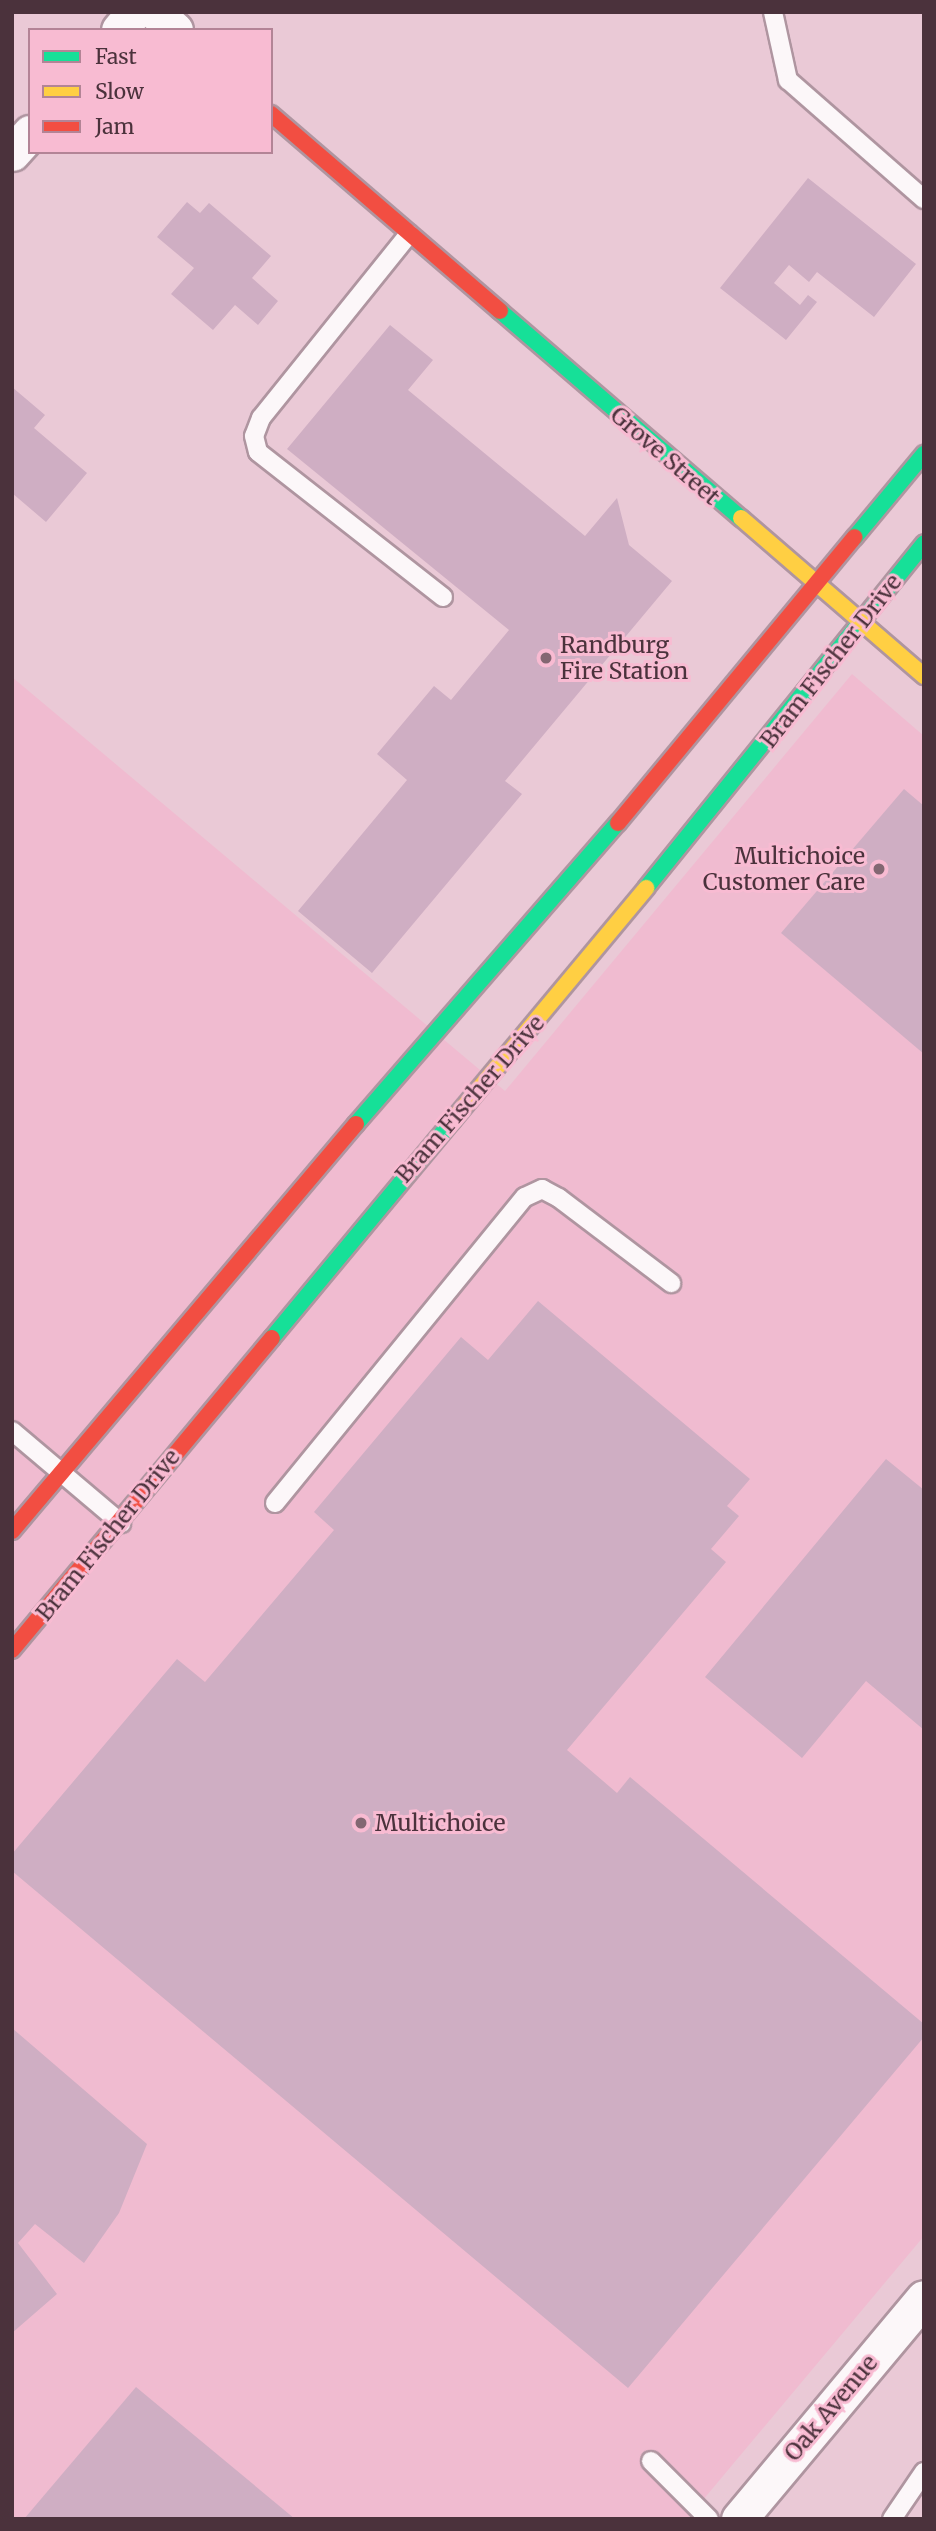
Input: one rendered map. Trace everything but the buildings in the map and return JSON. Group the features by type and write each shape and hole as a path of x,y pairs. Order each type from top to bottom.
{"main road":[{"name":"Grove Street","path":"273,116 815,587 924,676"},
{"path":"12,1531 815,587 924,454"},
{"name":"Bram Fischer Drive","path":"12,1650 121,1522 239,1372 862,625 924,543"}],"street":[{"path":"121,28 134,12"},
{"path":"155,12 173,28"},
{"path":"12,153 28,135"},
{"name":"Oak Avenue","path":"739,2519 924,2298"}],"lane":[{"path":"773,12 788,80 924,199"},
{"path":"409,234 261,418 254,436 258,452 443,597"},
{"path":"275,1503 525,1197 542,1189 559,1198 671,1283"},
{"path":"12,1432 121,1522"},
{"path":"651,2461 709,2519"},
{"path":"892,2519 924,2472"}],"shaded area":[{"path":"852,674 924,736 924,2236 687,2519 12,2519 12,677 505,1091"}],"traffic: fast":[{"path":"500,311 741,518"},
{"path":"855,537 924,454"},
{"path":"646,888 924,543"},
{"path":"356,1124 618,823"},
{"path":"272,1338 453,1120"}],"traffic: slow":[{"path":"741,518 924,676"},
{"path":"453,1120 646,888"}],"traffic: jam":[{"path":"273,116 500,311"},
{"path":"618,823 855,537"},
{"path":"12,1531 356,1124"},
{"path":"12,1650 272,1338"}],"place":[{"name":"Randburg Fire Station","path":"546,658"},
{"name":"Multichoice Customer Care","path":"879,869"},
{"name":"Multichoice","path":"361,1823"}]}
